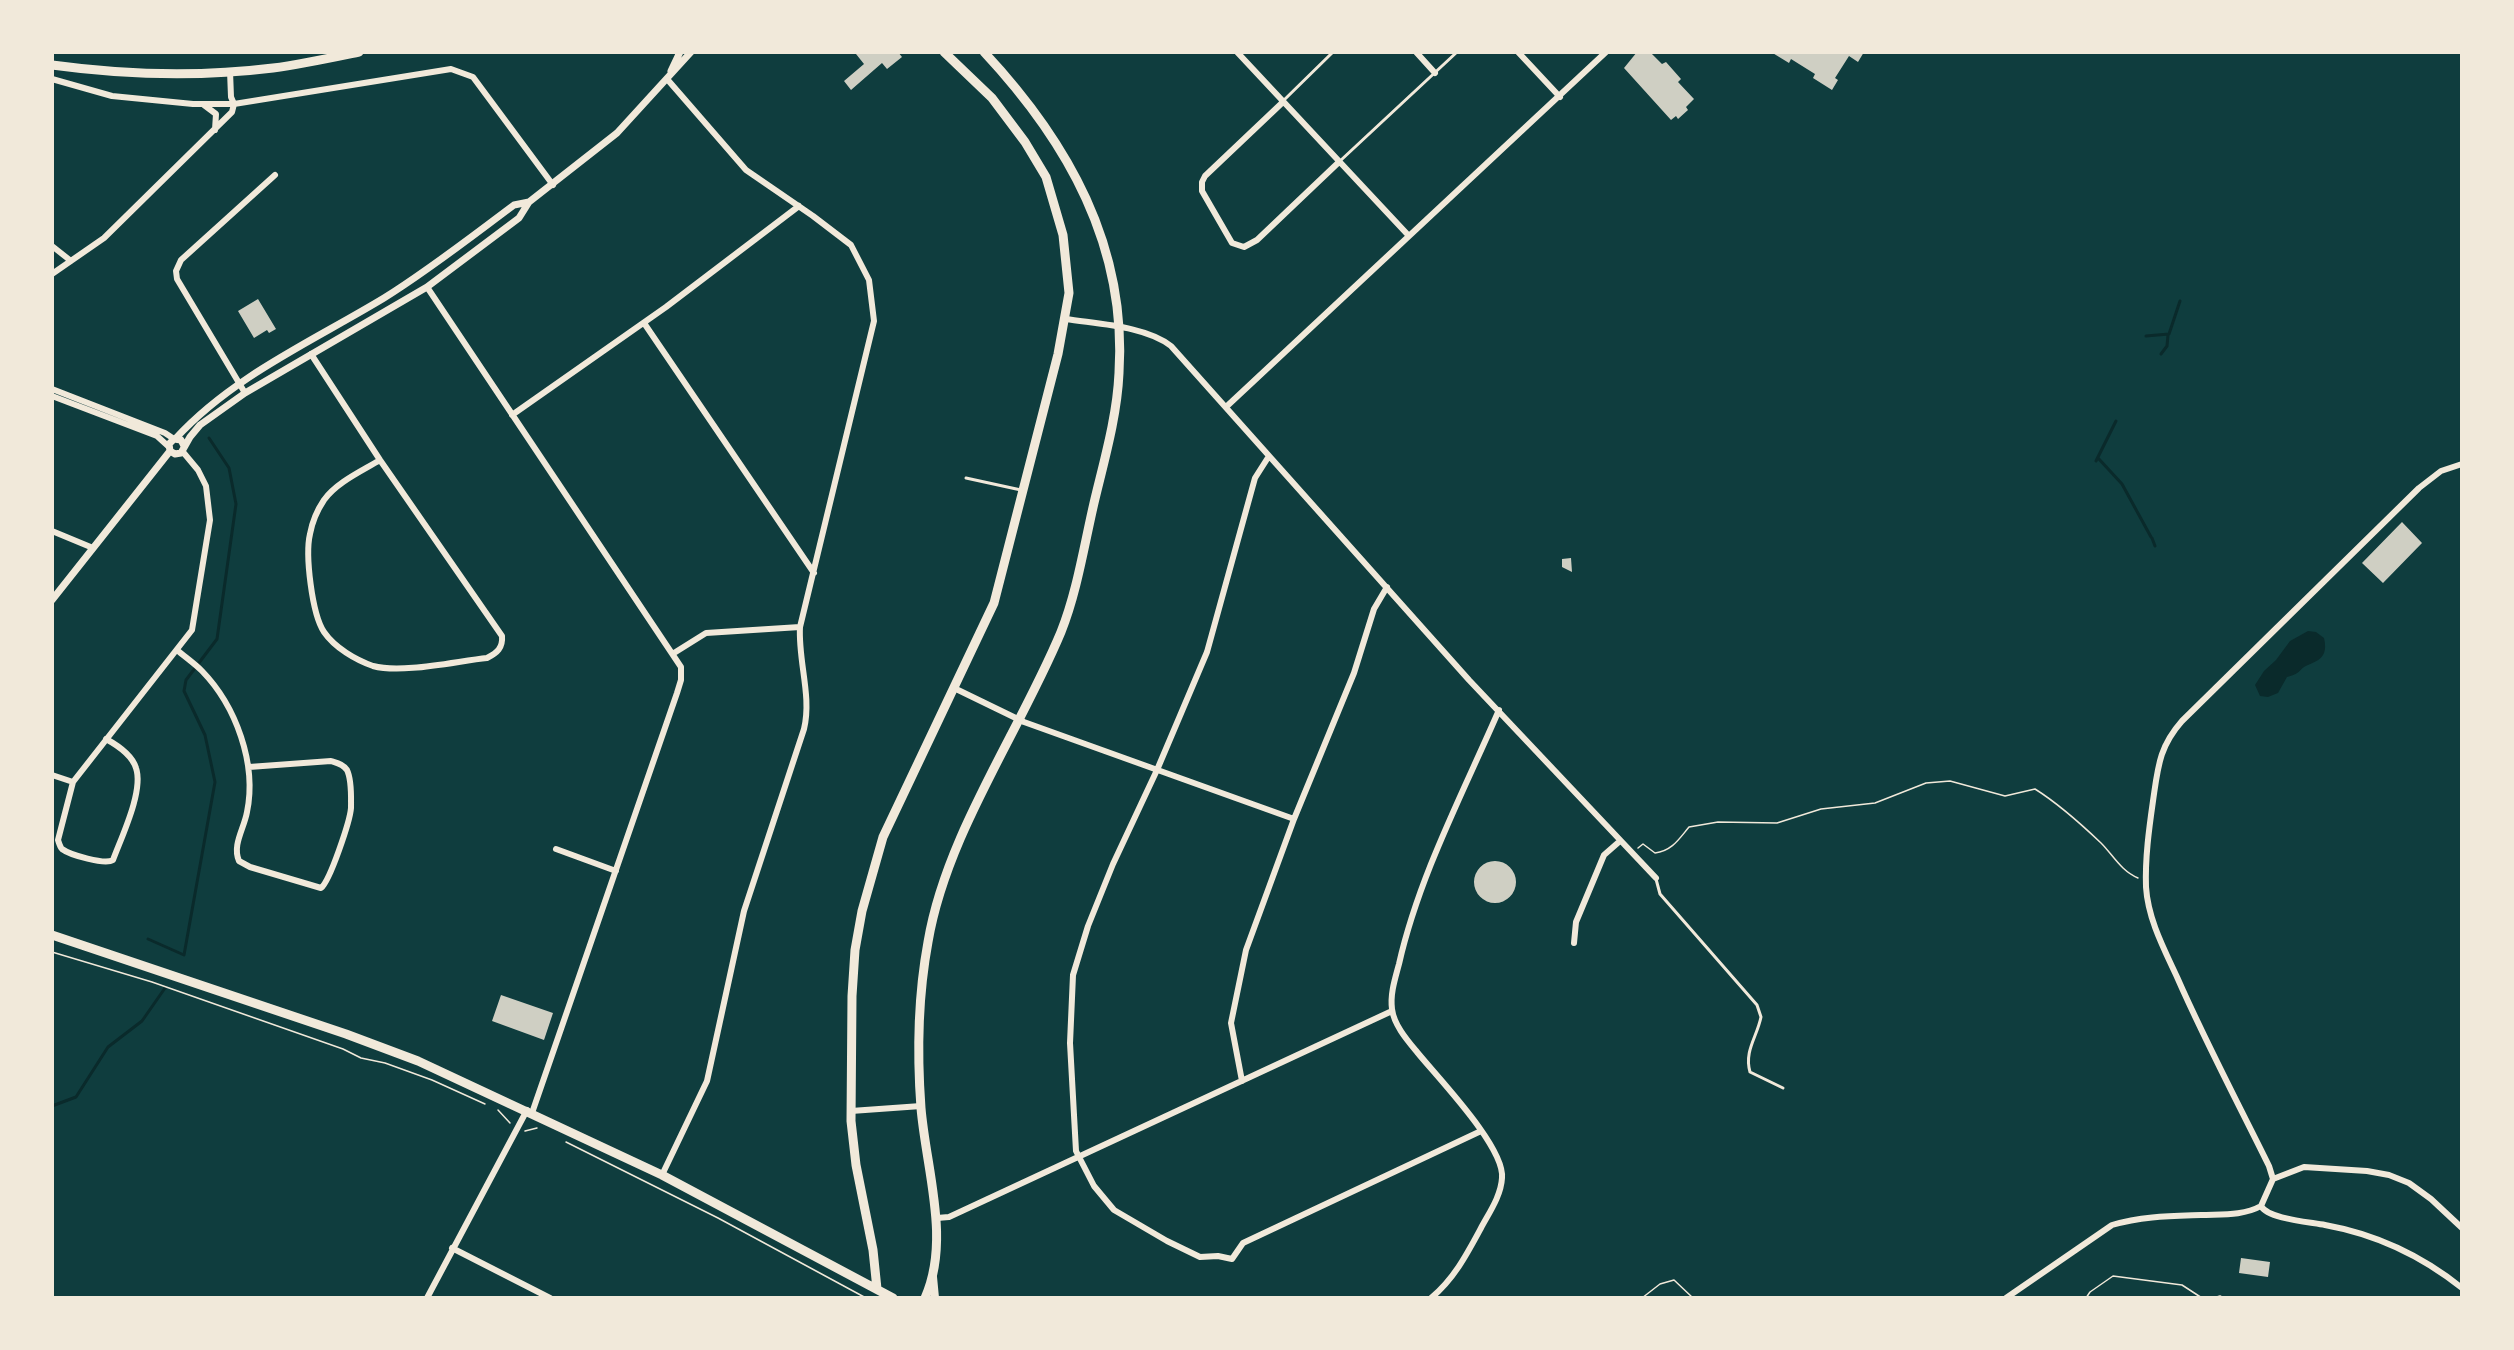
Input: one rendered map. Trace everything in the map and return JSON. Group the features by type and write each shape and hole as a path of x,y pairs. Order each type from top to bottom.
{"main road":[{"path":"52,65 130,72 192,74 273,68 359,52"},
{"path":"877,1289 873,1250 856,1166 851,1111 853,975 856,941 867,886 891,819 994,603 1066,319 1069,282 1065,248 1046,177 1025,142 999,106 944,52"},
{"path":"935,1298 933,1277 937,1218 921,1106 920,1019 925,959 933,912 951,860 1060,633 1069,608 1112,422 1119,373 1119,328 1107,254 1083,188 1066,157 1045,127 984,52"},
{"path":"52,935 346,1034 418,1061 530,1111 662,1175 893,1298"},
{"path":"925,1298 933,1277"}],"street":[{"path":"667,79 680,52"},
{"path":"52,396 157,436 176,454 184,449 200,425 244,393 427,287 519,218 529,202 617,133 691,52"},
{"path":"1237,52 1409,236"},
{"path":"1416,52 1435,73"},
{"path":"1518,52 1560,97"},
{"path":"1226,407 1606,52"},
{"path":"52,79 112,96 201,104 234,104 451,69 460,70 473,77 553,185"},
{"path":"52,274 104,238 232,112 234,104 231,97 231,71"},
{"path":"662,1175 707,1081 746,902 804,729 806,707 800,656 800,627 874,321 869,280 851,245 746,170 667,79"},
{"path":"1283,102 1205,176 1202,182 1203,194 1232,243 1244,247 1257,240 1339,162"},
{"path":"201,104 216,114 215,131"},
{"path":"244,393 177,279 176,271 181,260 275,175"},
{"path":"52,600 175,439 209,407 238,384 419,276 514,205 529,202"},
{"path":"512,416 644,322 799,206"},
{"path":"52,246 72,261"},
{"path":"419,276 674,653 681,667 681,680 616,872 530,1111 518,1127 427,1298"},
{"path":"1066,319 1161,338 1226,407 1468,680 1499,710 1656,878"},
{"path":"644,322 814,573"},
{"path":"305,343 380,460 502,636 500,648 488,658 399,669 376,666 360,661 335,644 324,632 313,602 309,536 325,499 338,487 380,460"},
{"path":"52,389 182,440 184,449 206,486 210,520 194,624 177,650 106,739 73,782 57,840 61,848 67,851 109,863 113,860 126,824 138,778 136,767 127,754 106,739"},
{"path":"1269,456 1255,478 1207,652 1158,770 1113,864 1088,926 1073,975 1070,1043 1072,1115 1078,1158 1094,1186 1114,1210 1131,1222 1200,1257 1218,1256 1232,1259 1243,1243 1481,1131"},
{"path":"2006,1298 2112,1225 2132,1219 2156,1216 2243,1213 2261,1206 2273,1179 2270,1166 2190,1006 2156,932 2146,888 2148,837 2159,759 2164,744 2182,721 2419,488 2441,471 2462,464"},
{"path":"52,531 93,549"},
{"path":"1242,1081 1232,1023 1237,986 1257,914 1354,673 1374,609 1387,587"},
{"path":"674,653 706,633 800,627"},
{"path":"177,650 202,671 223,699 238,730 249,767 248,805 236,846 238,861 292,881 321,888 329,877 351,810 350,781 347,771 342,765 331,761 249,767"},
{"path":"954,688 1019,720 1294,819"},
{"path":"1431,1298 1456,1273 1500,1192 1503,1177 1495,1150 1404,1036 1392,1011 1394,983 1411,920 1435,858 1499,710"},
{"path":"52,775 73,782"},
{"path":"1574,943 1576,922 1604,855 1620,841"},
{"path":"556,849 616,872"},
{"path":"937,1218 949,1217 1392,1011"},
{"path":"851,1111 921,1106"},
{"path":"2273,1179 2304,1167 2367,1171 2389,1175 2409,1183 2432,1199 2462,1228"},
{"path":"2261,1206 2264,1211 2278,1217 2344,1228 2388,1244 2436,1268 2462,1288"},
{"path":"452,1248 550,1298"}],"lane":[{"path":"1339,162 1457,52"},
{"path":"1283,102 1332,53"},
{"path":"966,478 1023,491"},
{"path":"1656,878 1659,893 1761,1011 1760,1023 1747,1058 1748,1065 1750,1072 1756,1076 1783,1088"}],"path":[{"path":"1638,849 1643,844 1653,852 1661,852 1677,842 1689,826 1718,822 1777,823 1821,809 1875,803 1926,783 1950,781 2005,796 2035,789 2056,802 2087,830 2127,873 2140,879"},
{"path":"52,952 152,982 343,1049 361,1058 366,1057 404,1070 498,1110 508,1123 525,1132 538,1128"},
{"path":"564,1141 718,1218 866,1298"},
{"path":"2086,1298 2090,1292 2113,1276 2182,1285 2202,1298"},
{"path":"1642,1298 1660,1284 1674,1280 1693,1298"},
{"path":"2213,1298 2220,1296 2224,1298"}],"water":[{"path":"2308,631 2316,632 2324,638 2325,649 2322,656 2296,674 2287,677 2278,693 2268,697 2260,696 2255,685 2264,671 2276,660 2290,641"}],"building":[{"path":"857,52 898,52 902,57 887,69 882,63 851,90 844,81 864,64 856,54"},
{"path":"1637,52 1650,52 1662,64 1666,62 1681,79 1678,82 1694,99 1686,107 1688,110 1678,119 1676,116 1671,120 1624,68"},
{"path":"1771,52 1864,52 1858,62 1849,56 1835,78 1838,80 1832,90 1813,78 1815,74 1791,59 1789,63"},
{"path":"258,299 276,329 269,333 267,330 254,338 238,311"},
{"path":"2402,522 2422,543 2383,583 2362,563"},
{"path":"1571,558 1572,572 1562,567 1562,559"},
{"path":"1495,861 1510,867 1516,882 1510,897 1495,903 1480,897 1474,882 1480,867"},
{"path":"501,995 553,1013 544,1040 492,1021"},
{"path":"2241,1258 2270,1262 2268,1277 2239,1273"}],"waterway":[{"path":"2146,336 2169,334 2180,301"},
{"path":"2161,354 2167,346 2168,335"},
{"path":"2096,461 2116,421"},
{"path":"148,939 184,955 215,782 205,735 184,691 186,680 217,639 236,504 229,468 209,438"},
{"path":"2098,458 2122,484 2151,537"},
{"path":"2152,538 2155,546"},
{"path":"52,1106 76,1097 108,1047 142,1021 165,988"}]}
